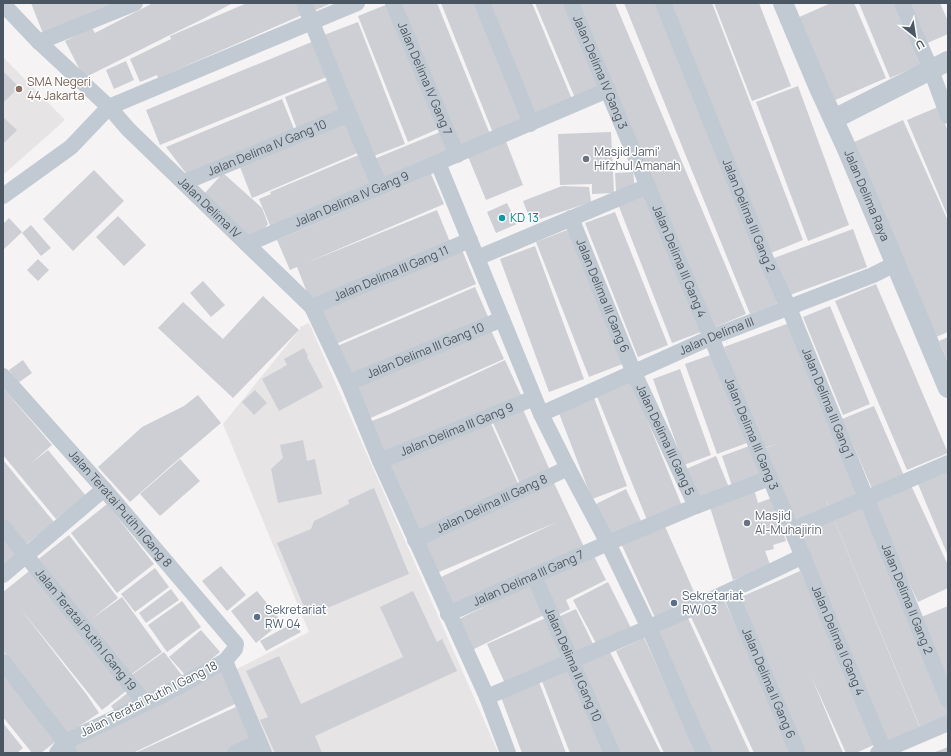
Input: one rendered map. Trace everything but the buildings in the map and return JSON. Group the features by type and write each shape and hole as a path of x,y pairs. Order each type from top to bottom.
{"street":[{"path":"39,42 135,3"},
{"path":"304,3 380,187"},
{"path":"3,196 71,147 109,107 357,3"},
{"name":"Jalan Delima IV Gang 7","path":"393,3 457,155"},
{"path":"482,3 529,118 530,124"},
{"name":"Jalan Delima IV Gang 3","path":"571,3 648,186"},
{"name":"Jalan Delima III Gang 2","path":"663,3 765,257 789,308"},
{"name":"Jalan Delima Raya","path":"783,3 848,149 948,388"},
{"path":"902,3 940,66 948,116"},
{"name":"Jalan Delima IV","path":"3,4 39,42 109,107 128,129 185,182 312,307"},
{"path":"834,119 940,66"},
{"name":"Jalan Delima IV Gang 9","path":"247,244 608,90"},
{"name":"Jalan Delima IV Gang 10","path":"185,182 349,114"},
{"path":"438,163 541,414 608,543 649,628 704,753"},
{"path":"477,258 648,186"},
{"name":"Jalan Delima III Gang 4","path":"648,186 712,337"},
{"name":"Jalan Delima III Gang 6","path":"571,218 634,373"},
{"name":"Jalan Delima III Gang 11","path":"312,307 470,240"},
{"name":"Jalan Delima III","path":"541,414 712,337 873,275 895,264"},
{"path":"312,307 348,383 380,461 448,614 487,697 508,753"},
{"name":"Jalan Delima III Gang 1","path":"789,308 867,498"},
{"name":"Jalan Delima III Gang 10","path":"348,383 502,319"},
{"name":"Jalan Delima III Gang 3","path":"712,337 792,530"},
{"name":"Jalan Delima III Gang 5","path":"634,373 696,506"},
{"name":"Jalan Teratai Putih II Gang 8","path":"3,376 104,489 235,642"},
{"name":"Jalan Delima III Gang 9","path":"380,461 534,398"},
{"path":"792,530 948,462"},
{"name":"Jalan Delima III Gang 8","path":"415,540 568,468"},
{"name":"Jalan Delima III Gang 7","path":"448,614 608,543 696,506 770,478"},
{"path":"3,575 104,489"},
{"name":"Jalan Delima II Gang 2","path":"867,498 948,700"},
{"name":"Jalan Teratai Putih I Gang 19","path":"3,527 145,703"},
{"name":"Jalan Delima II Gang 4","path":"792,530 882,752"},
{"path":"487,697 730,592 803,556"},
{"name":"Jalan Delima II Gang 10","path":"534,576 612,753"},
{"name":"Jalan Delima II Gang 6","path":"730,592 798,753"},
{"name":"Jalan Teratai Putih I Gang 18","path":"64,749 145,703 225,661 236,649 235,642"},
{"path":"225,661 261,748 235,753"},
{"path":"3,662 64,749"},
{"path":"882,752 948,723"}],"shaded area":[{"name":"SMA Negeri 44 Jakarta","path":"3,57 65,120 3,175"},
{"path":"309,323 498,752 497,753 272,753 235,670 309,632 223,424 300,329 300,327"}],"place":[{"name":"SMA Negeri 44 Jakarta","path":"19,89"},
{"name":"Masjid Jami' Hifzhul Amanah","path":"586,159"},
{"name":"KD 13","path":"502,218"},
{"name":"Masjid Al-Muhajirin","path":"747,523"},
{"name":"Sekretariat RW 03","path":"674,603"},
{"name":"Sekretariat RW 04","path":"257,617"}]}
